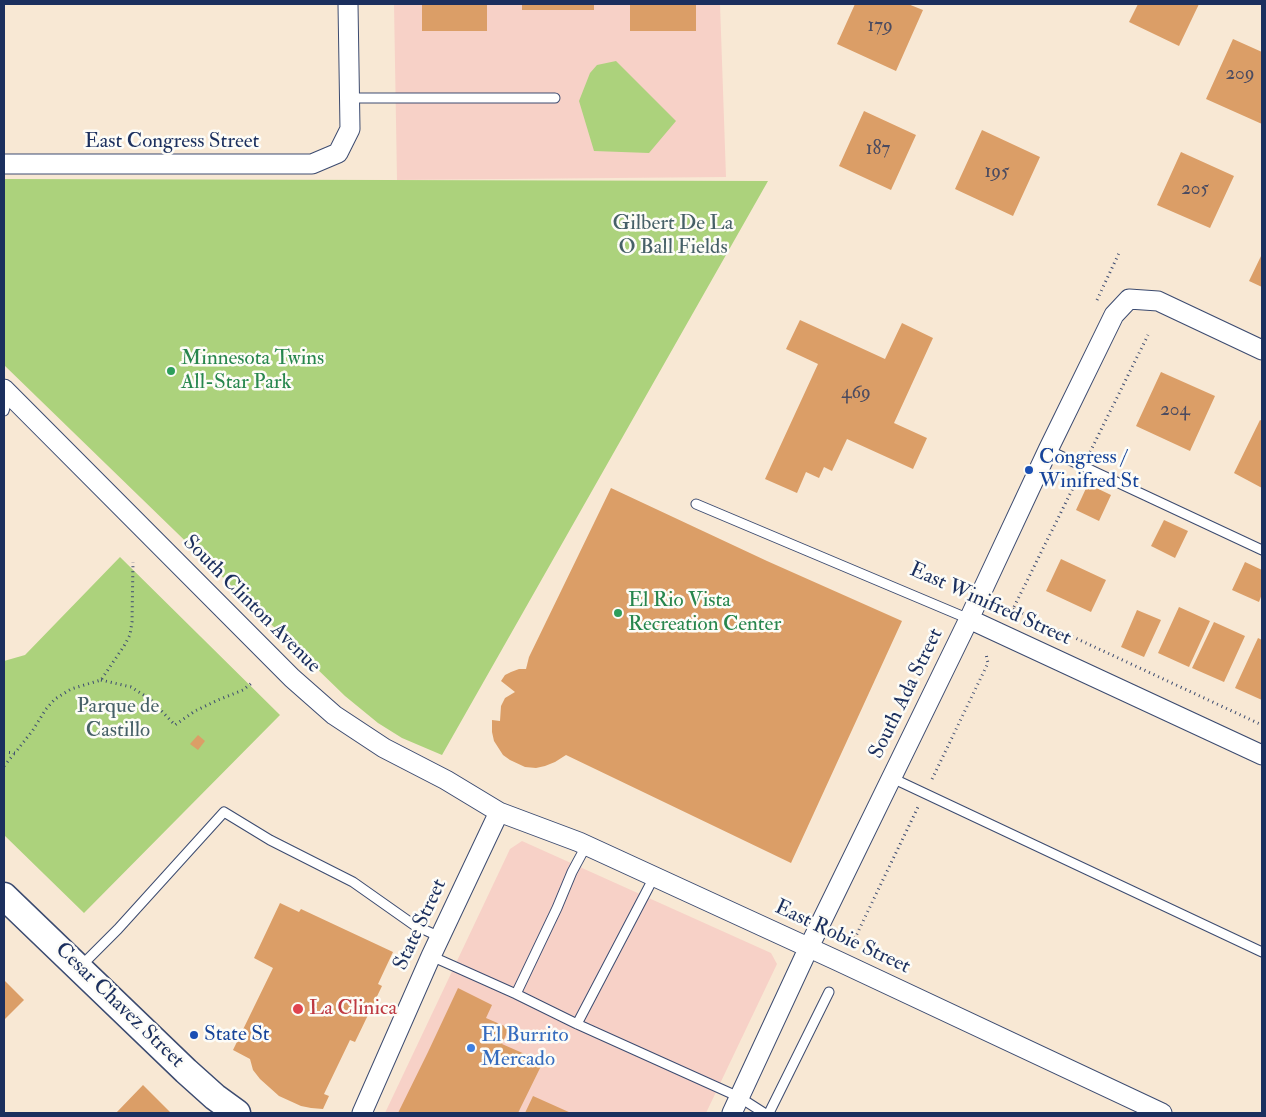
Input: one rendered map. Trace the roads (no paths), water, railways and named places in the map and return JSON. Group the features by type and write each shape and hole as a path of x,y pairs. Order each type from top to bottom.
{"main road":[{"name":"Cesar Chavez Street","path":"4,896 179,1064 218,1105 237,1113"}],"street":[{"path":"348,4 350,98"},
{"name":"East Congress Street","path":"4,164 312,164 338,153 350,130 350,98"},
{"name":"South Ada Street","path":"735,1105 809,947 969,619 1114,315 1129,299 1158,301 1262,350"},
{"name":"South Clinton Avenue","path":"5,398 292,678 334,715 384,748 446,780 499,812"},
{"name":"East Winifred Street","path":"969,619 1262,755"},
{"name":"East Robie Street","path":"499,812 586,846 654,876 1162,1113"},
{"name":"State Street","path":"362,1113 431,956 499,812"}],"lane":[{"path":"350,98 555,98"},
{"path":"1048,450 1262,550"},
{"name":"East Winifred Street","path":"696,504 969,619"},
{"path":"892,778 1262,952"},
{"path":"79,968 118,929 224,812 270,840 353,882 414,925 440,938"},
{"path":"516,994 572,872 586,846"},
{"path":"577,1024 654,876"},
{"path":"431,956 516,994 735,1105 764,1113"},
{"path":"768,1113 829,992"}],"place":[{"name":"Minnesota Twins All-Star Park","path":"171,371"},
{"name":"Congress / Winifred St","path":"1029,470"},
{"name":"El Rio Vista Recreation Center","path":"618,613"},
{"name":"La Clinica","path":"298,1009"},
{"name":"State St","path":"194,1035"},
{"name":"El Burrito Mercado","path":"471,1048"}],"park label":[{"name":"Gilbert De La O Ball Fields","path":"673,236"},
{"name":"Parque de Castillo","path":"118,719"}]}
